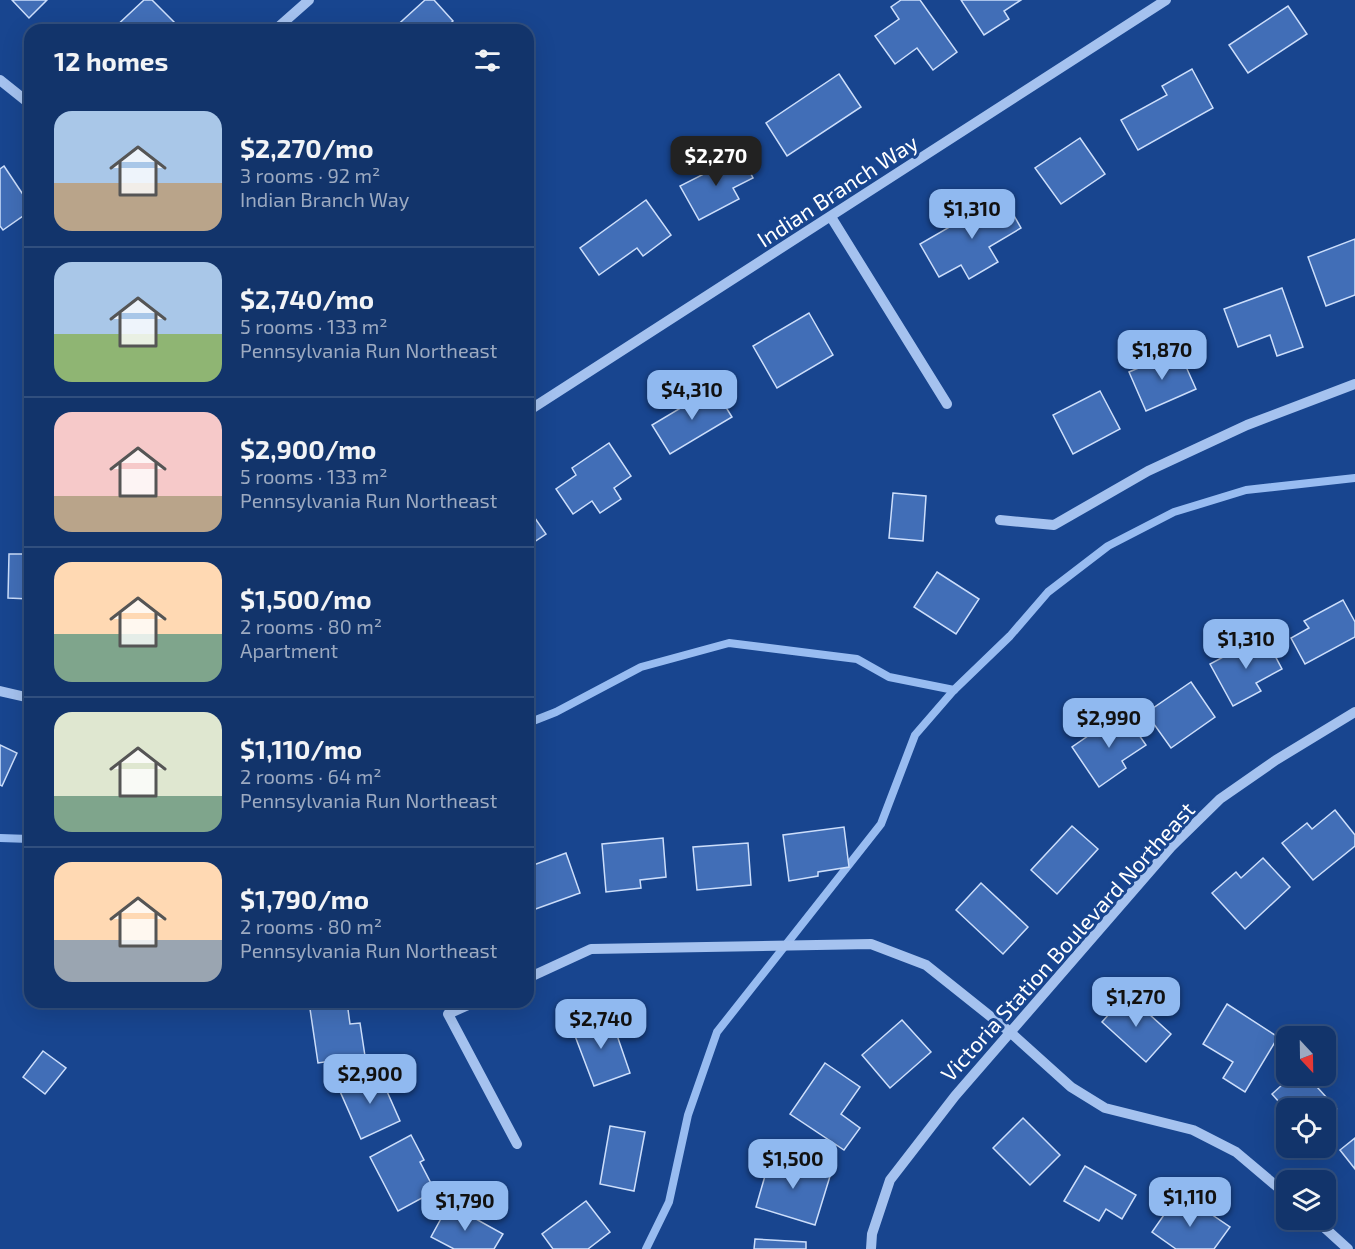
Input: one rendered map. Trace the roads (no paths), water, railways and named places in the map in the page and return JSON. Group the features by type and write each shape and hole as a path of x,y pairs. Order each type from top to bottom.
{"street":[{"path":"282,24 309,0"},
{"name":"Indian Branch Way","path":"534,407 1166,0"},
{"path":"0,80 24,99"},
{"path":"831,217 947,404"},
{"path":"1000,520 1054,525 1148,471 1247,425 1355,384"},
{"path":"0,690 24,696"},
{"name":"Victoria Station Boulevard Northeast","path":"871,1249 873,1234 890,1180 955,1096 1170,847 1220,799 1276,760 1355,712"},
{"path":"534,975 591,949 871,944 926,965 1010,1032 1071,1087 1106,1108 1193,1130 1236,1152 1276,1186"},
{"path":"462,1008 448,1014 517,1144"},
{"path":"1327,1230 1348,1249"}],"waterway":[{"path":"646,1249 669,1202 688,1115 717,1032 881,824 915,735 954,690 1010,636 1048,592 1108,546 1174,512 1246,490 1355,478"},
{"path":"534,721 556,712 641,667 729,643 857,659 889,677 954,690"},
{"path":"0,838 24,839"}]}
